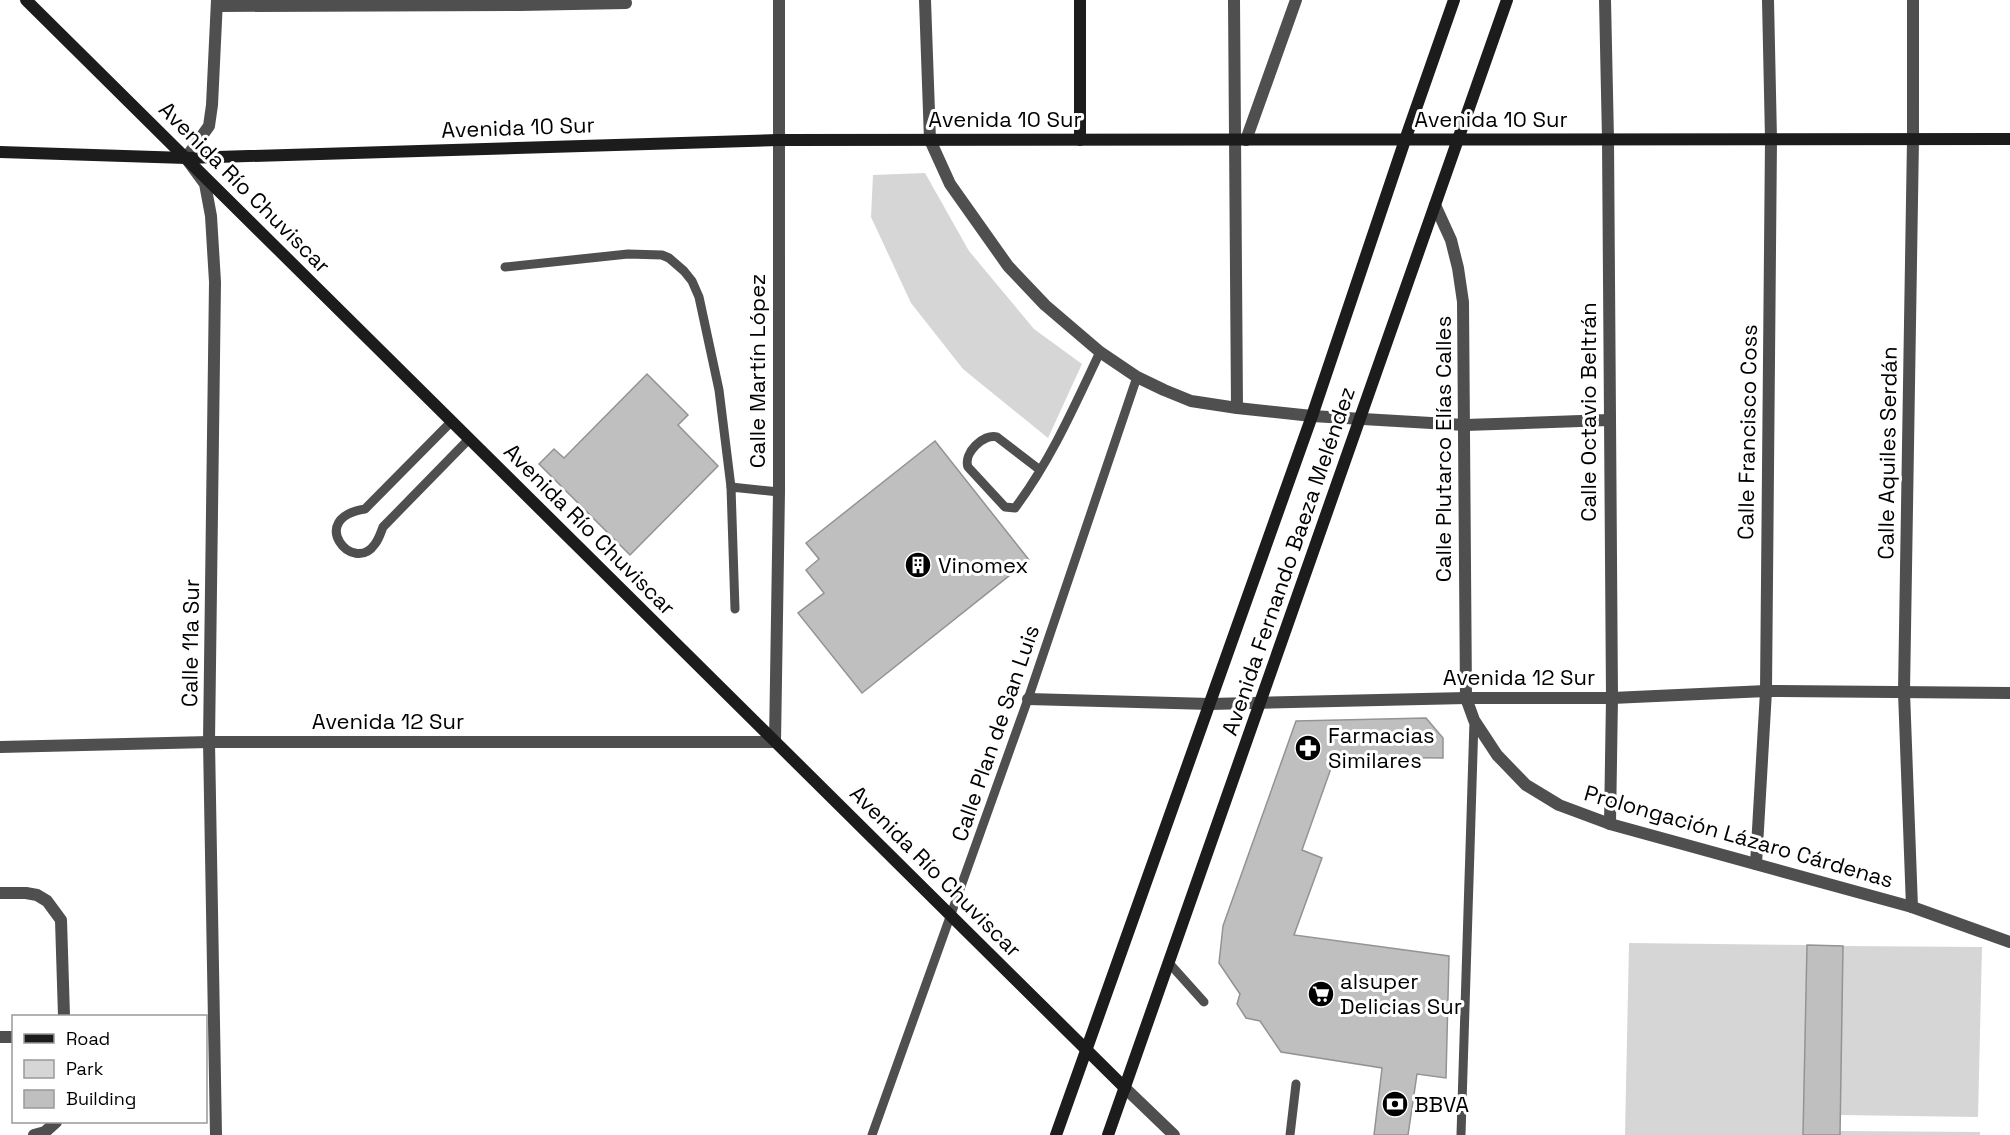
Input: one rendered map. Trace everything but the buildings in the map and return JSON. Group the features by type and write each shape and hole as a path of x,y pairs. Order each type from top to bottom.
{"main road":[{"name":"Avenida Río Chuviscar","path":"26,0 1125,1088"},
{"path":"1080,0 1080,140"},
{"name":"Avenida Fernando Baeza Meléndez","path":"1056,1135 1312,416 1454,0"},
{"name":"Avenida Fernando Baeza Meléndez","path":"1108,1135 1507,0"},
{"name":"Avenida 10 Sur","path":"0,152 186,158 778,140 2010,139"}],"street":[{"name":"Calle Martín López","path":"776,742 779,492 779,0"},
{"path":"925,0 930,140 950,184 1008,266 1046,304 1100,351 1137,377 1191,401 1312,416 1465,425 1609,420"},
{"path":"1234,0 1240,140 1237,408"},
{"path":"1240,140 1296,0"},
{"name":"Calle Octavio Beltrán","path":"1605,0 1612,698 1610,824"},
{"name":"Calle Francisco Coss","path":"1756,864 1766,691 1771,139 1768,0"},
{"name":"Calle Aquiles Serdán","path":"1912,0 1913,139 1904,692 1912,907"},
{"path":"186,158 209,126 217,3 626,3"},
{"name":"Calle 11a Sur","path":"186,158 205,184 211,216 215,282 209,742 216,1135"},
{"name":"Calle Plutarco Elías Calles","path":"1435,205 1451,240 1463,302 1466,698"},
{"name":"Avenida 12 Sur","path":"1028,699 1210,704 1466,698 1612,698 1766,691 2010,693"},
{"name":"Prolongación Lázaro Cárdenas","path":"1466,698 1474,720 1497,754 1526,785 1559,805 1610,824 1912,907 2010,942"},
{"name":"Avenida 12 Sur","path":"0,747 209,742 776,742"},
{"path":"0,893 37,895 47,901 60,920 64,1015"},
{"path":"1125,1088 1174,1135"},
{"path":"34,1135 45,1132 55,1123"}],"lane":[{"path":"505,267 628,254 662,255 669,258 692,281 699,297 719,390 731,487 735,609"},
{"path":"1040,470 997,437 991,435 967,456 966,461 968,467 1009,508 1015,508 1040,470 1060,437 1100,351"},
{"name":"Calle Plan de San Luis","path":"872,1135 1028,699 1137,377"},
{"path":"452,421 365,509 343,516 339,522 337,536 344,549 357,554 371,549 376,544 383,527 469,439"},
{"path":"731,487 779,492"},
{"path":"1461,1135 1474,720"},
{"path":"1169,963 1204,1002"},
{"path":"1290,1135 1296,1084"}],"green space":[{"path":"925,173 969,251 1034,329 1082,364 1048,438 963,369 911,303 871,217 873,175"},
{"path":"1629,943 1807,945 1803,1135 1625,1135"},
{"path":"1843,946 1982,947 1978,1117 1840,1115"},
{"path":"1840,1131 1980,1132 1980,1135 1840,1135"}],"place":[{"name":"Vinomex","path":"918,565"},
{"name":"Farmacias Similares","path":"1308,748"},
{"name":"alsuper Delicias Sur","path":"1321,994"},
{"name":"BBVA","path":"1395,1104"}]}
